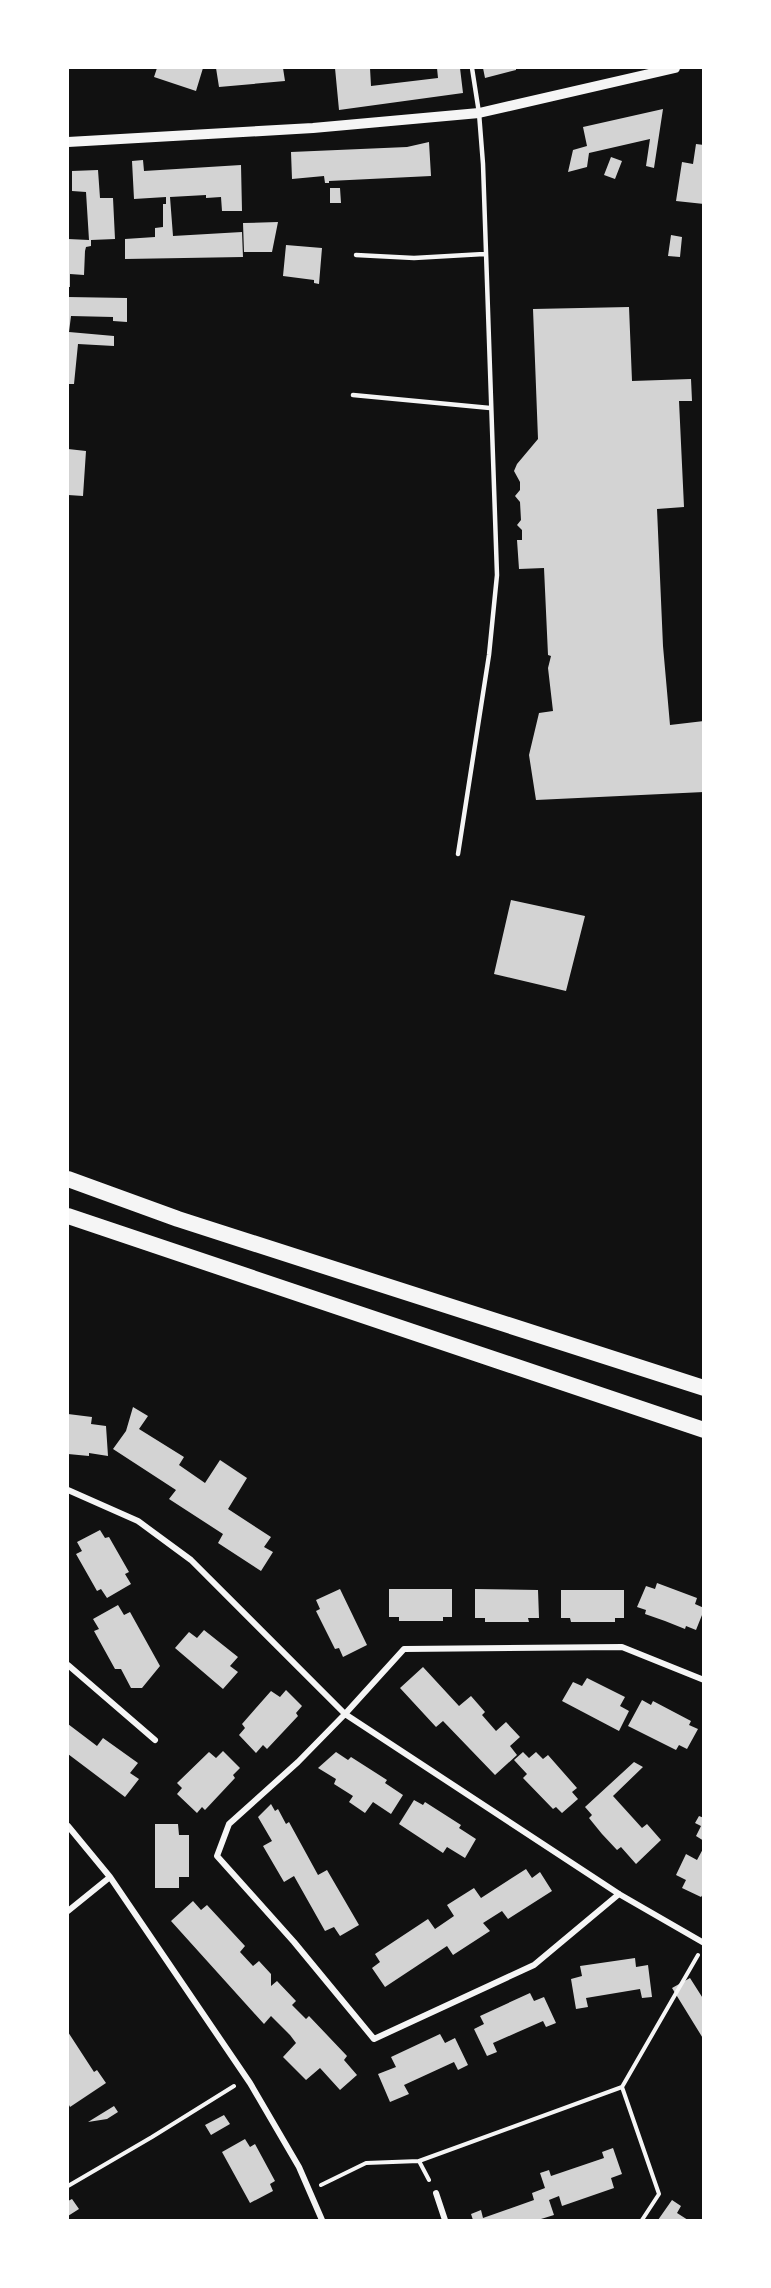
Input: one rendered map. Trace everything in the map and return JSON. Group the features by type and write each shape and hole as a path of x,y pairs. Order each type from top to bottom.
{"highway":[{"path":"68,1179 189,1222 704,1388"},
{"path":"68,1216 704,1430"}],"street":[{"path":"68,142 312,128 479,113 675,68"},
{"path":"68,1490 138,1521 191,1560 345,1714 619,1894 704,1944"},
{"path":"619,1894 534,1965 374,2039 294,1942 217,1856 229,1824 298,1762 404,1649 622,1647 704,1680"},
{"path":"68,1665 155,1740"},
{"path":"68,1826 110,1877 250,2083 299,2167 322,2220"},
{"path":"68,1911 110,1877"},
{"path":"436,2193 445,2220"}],"lane":[{"path":"458,854 489,655 496,575 484,254 483,164 479,113 472,68"},
{"path":"356,255 414,258 484,254"},
{"path":"353,395 490,408"}],"path":[{"path":"309,2191 366,2163 419,2161 622,2087 704,1944"},
{"path":"622,2087 658,2194 642,2220"},
{"path":"68,2186 152,2138 232,2088"},
{"path":"419,2161 436,2193"}],"building":[{"path":"157,68 203,68 196,91 154,77"},
{"path":"216,68 283,68 285,81 219,87"},
{"path":"335,68 370,68 371,86 438,78 437,68 460,68 463,93 339,110"},
{"path":"483,68 516,68 516,70 485,78"},
{"path":"663,109 654,168 646,166 650,139 589,153 587,167 568,172 573,150 587,146 583,127"},
{"path":"429,142 431,176 329,181 329,183 325,183 324,176 292,179 291,152 407,147"},
{"path":"696,144 704,145 704,204 676,201 682,162 693,164"},
{"path":"611,157 622,161 615,179 604,175"},
{"path":"143,160 144,171 241,165 242,211 222,211 221,197 206,198 206,195 170,197 173,236 242,232 243,257 125,259 125,239 155,237 155,228 163,227 163,204 166,204 166,197 134,199 132,161"},
{"path":"98,170 100,198 113,198 115,239 91,240 91,246 86,247 85,251 84,275 70,274 70,287 68,287 68,239 89,240 86,192 72,191 72,171"},
{"path":"330,188 340,188 341,203 330,203"},
{"path":"278,222 272,252 244,252 243,223"},
{"path":"671,235 682,237 680,257 668,256"},
{"path":"286,245 322,248 319,284 314,283 314,280 283,276"},
{"path":"68,297 127,298 127,322 113,321 113,317 71,316 69,332 114,336 114,346 78,344 74,384 68,384"},
{"path":"629,307 632,381 691,379 692,401 679,401 684,507 657,509 663,646 670,725 704,721 704,792 536,800 529,755 539,713 553,711 548,668 551,656 548,655 544,568 519,569 517,540 522,540 522,530 517,525 521,520 520,502 515,496 520,490 520,482 514,471 538,439 533,309"},
{"path":"68,449 86,451 83,496 68,495"},
{"path":"511,900 585,916 566,991 494,974"},
{"path":"133,1407 148,1416 139,1429 184,1457 179,1465 205,1483 220,1460 247,1478 228,1509 271,1537 264,1547 273,1552 261,1571 218,1543 223,1534 169,1499 176,1490 113,1449 126,1431"},
{"path":"68,1414 92,1417 91,1424 106,1426 108,1456 89,1453 89,1456 68,1454"},
{"path":"100,1530 105,1538 109,1537 129,1572 125,1574 131,1584 107,1598 101,1589 97,1591 76,1554 82,1551 77,1542"},
{"path":"657,1583 697,1598 695,1604 704,1610 696,1630 686,1626 685,1629 645,1614 646,1610 637,1607 646,1586 655,1589"},
{"path":"340,1589 367,1645 343,1657 339,1648 335,1649 316,1611 320,1609 316,1600"},
{"path":"389,1589 452,1589 452,1617 443,1617 443,1621 399,1621 399,1617 389,1617"},
{"path":"475,1589 538,1590 539,1618 528,1618 529,1622 485,1622 485,1618 475,1618"},
{"path":"561,1590 624,1590 624,1618 615,1618 615,1622 571,1622 570,1618 561,1618"},
{"path":"118,1605 124,1615 130,1612 160,1666 142,1688 131,1688 121,1669 115,1669 94,1631 99,1629 93,1619"},
{"path":"204,1630 238,1657 230,1666 238,1672 223,1689 175,1648 189,1632 197,1638"},
{"path":"423,1667 459,1706 471,1696 485,1712 482,1715 496,1731 506,1722 520,1737 510,1746 517,1755 495,1775 443,1721 436,1727 400,1688"},
{"path":"587,1678 625,1697 620,1706 629,1711 619,1731 562,1701 573,1682 582,1686"},
{"path":"286,1690 302,1706 296,1713 298,1716 267,1749 263,1745 256,1753 239,1735 245,1728 242,1724 271,1691 280,1697"},
{"path":"642,1700 651,1705 653,1701 691,1721 689,1725 698,1729 687,1749 679,1745 676,1750 628,1726"},
{"path":"68,1724 97,1746 103,1738 138,1763 130,1773 139,1779 125,1797 68,1754"},
{"path":"223,1751 240,1768 233,1775 235,1778 205,1810 202,1807 197,1813 177,1794 182,1788 177,1783 209,1752 216,1758"},
{"path":"336,1752 348,1760 351,1757 387,1780 385,1783 403,1795 391,1814 373,1802 365,1813 349,1802 353,1796 334,1784 336,1779 318,1768"},
{"path":"523,1752 529,1758 536,1752 543,1759 548,1755 577,1788 572,1792 578,1799 562,1813 556,1807 553,1809 523,1778 527,1774 514,1760"},
{"path":"634,1762 643,1767 613,1796 642,1828 647,1824 661,1840 636,1864 621,1847 617,1850 602,1834 589,1818 592,1815 585,1807"},
{"path":"414,1800 423,1805 425,1802 461,1825 459,1828 476,1839 465,1858 447,1847 443,1853 399,1824"},
{"path":"271,1804 275,1811 278,1809 286,1824 289,1822 318,1875 327,1870 359,1925 340,1936 334,1927 325,1931 294,1876 284,1882 263,1846 272,1841 258,1817"},
{"path":"699,1816 704,1818 704,1841 696,1836 701,1826 695,1823"},
{"path":"155,1824 178,1824 179,1835 189,1835 189,1877 179,1877 179,1888 155,1888"},
{"path":"704,1847 704,1893 701,1897 682,1888 686,1880 676,1875 686,1854 697,1860"},
{"path":"526,1869 532,1878 540,1872 552,1891 508,1919 502,1911 483,1923 490,1931 453,1955 447,1946 385,1987 372,1968 380,1962 375,1954 428,1919 435,1929 454,1916 447,1905 474,1888 481,1898"},
{"path":"193,1901 201,1910 207,1905 245,1946 240,1952 253,1966 259,1961 271,1974 271,1986 277,1981 296,2001 292,2005 306,2019 309,2016 347,2056 344,2060 357,2075 340,2090 320,2068 306,2080 283,2057 296,2043 290,2035 271,2016 264,2024 171,1921"},
{"path":"635,1958 636,1967 648,1965 652,1997 642,1998 640,1989 586,1998 588,2007 576,2009 571,1979 582,1976 580,1966"},
{"path":"690,1978 704,2000 704,2040 672,1988"},
{"path":"530,1993 534,2001 544,1997 556,2023 546,2027 543,2021 493,2043 497,2052 487,2056 474,2029 484,2024 480,2016"},
{"path":"68,2032 94,2072 97,2070 106,2083 70,2107 68,2103"},
{"path":"440,2034 445,2043 455,2038 468,2065 458,2070 454,2062 404,2085 409,2094 390,2102 378,2074 396,2067 391,2057"},
{"path":"114,2106 118,2112 107,2119 88,2122"},
{"path":"224,2115 230,2124 211,2135 205,2125"},
{"path":"245,2139 250,2147 255,2144 275,2181 270,2184 273,2191 250,2203 222,2152"},
{"path":"613,2148 622,2174 611,2178 614,2188 562,2206 559,2196 549,2200 554,2215 542,2220 473,2220 471,2214 481,2210 483,2218 534,2200 532,2193 545,2188 540,2173 549,2170 551,2176 604,2158 602,2152"},
{"path":"72,2199 79,2209 68,2216 68,2201"},
{"path":"672,2200 681,2206 677,2213 688,2220 658,2220"}]}
